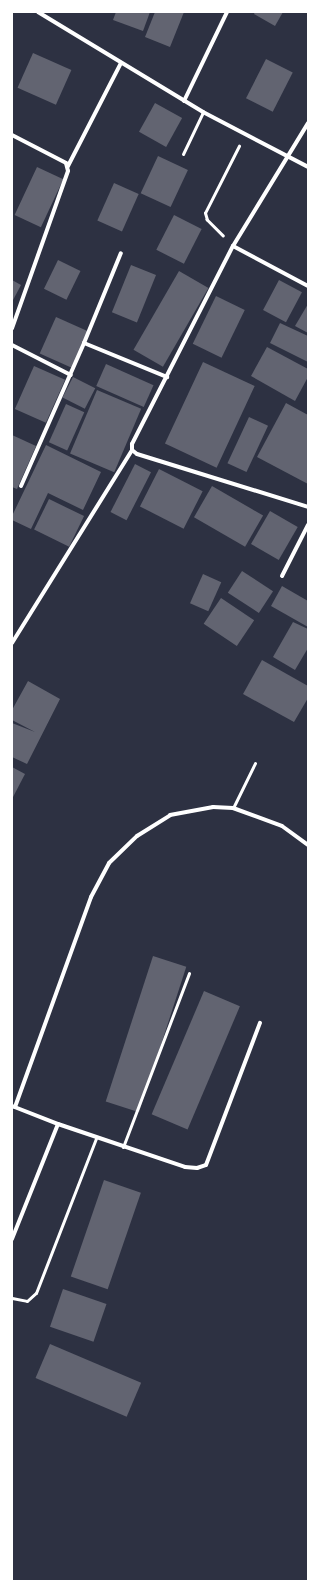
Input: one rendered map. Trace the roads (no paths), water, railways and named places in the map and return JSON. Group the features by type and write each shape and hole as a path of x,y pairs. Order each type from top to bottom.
{"street":[{"path":"38,12 121,64 203,112 308,167"},
{"path":"184,101 227,12"},
{"path":"12,328 68,166 121,64"},
{"path":"12,643 132,450 132,444 233,246 308,123"},
{"path":"12,135 40,148 68,166"},
{"path":"233,246 308,286"},
{"path":"21,486 71,375 121,253"},
{"path":"84,343 167,377"},
{"path":"12,345 71,375"},
{"path":"132,450 137,454 308,508"},
{"path":"282,576 308,525"},
{"path":"260,1023 206,1164 198,1168 184,1167 123,1147 14,1107 91,897 109,863 137,836 170,815 213,807 233,808 282,826 308,845"},
{"path":"12,1239 58,1124"}],"lane":[{"path":"183,154 203,112"},
{"path":"233,808 255,763"},
{"path":"123,1147 190,973"},
{"path":"12,1298 27,1301 36,1293 96,1138"}]}
